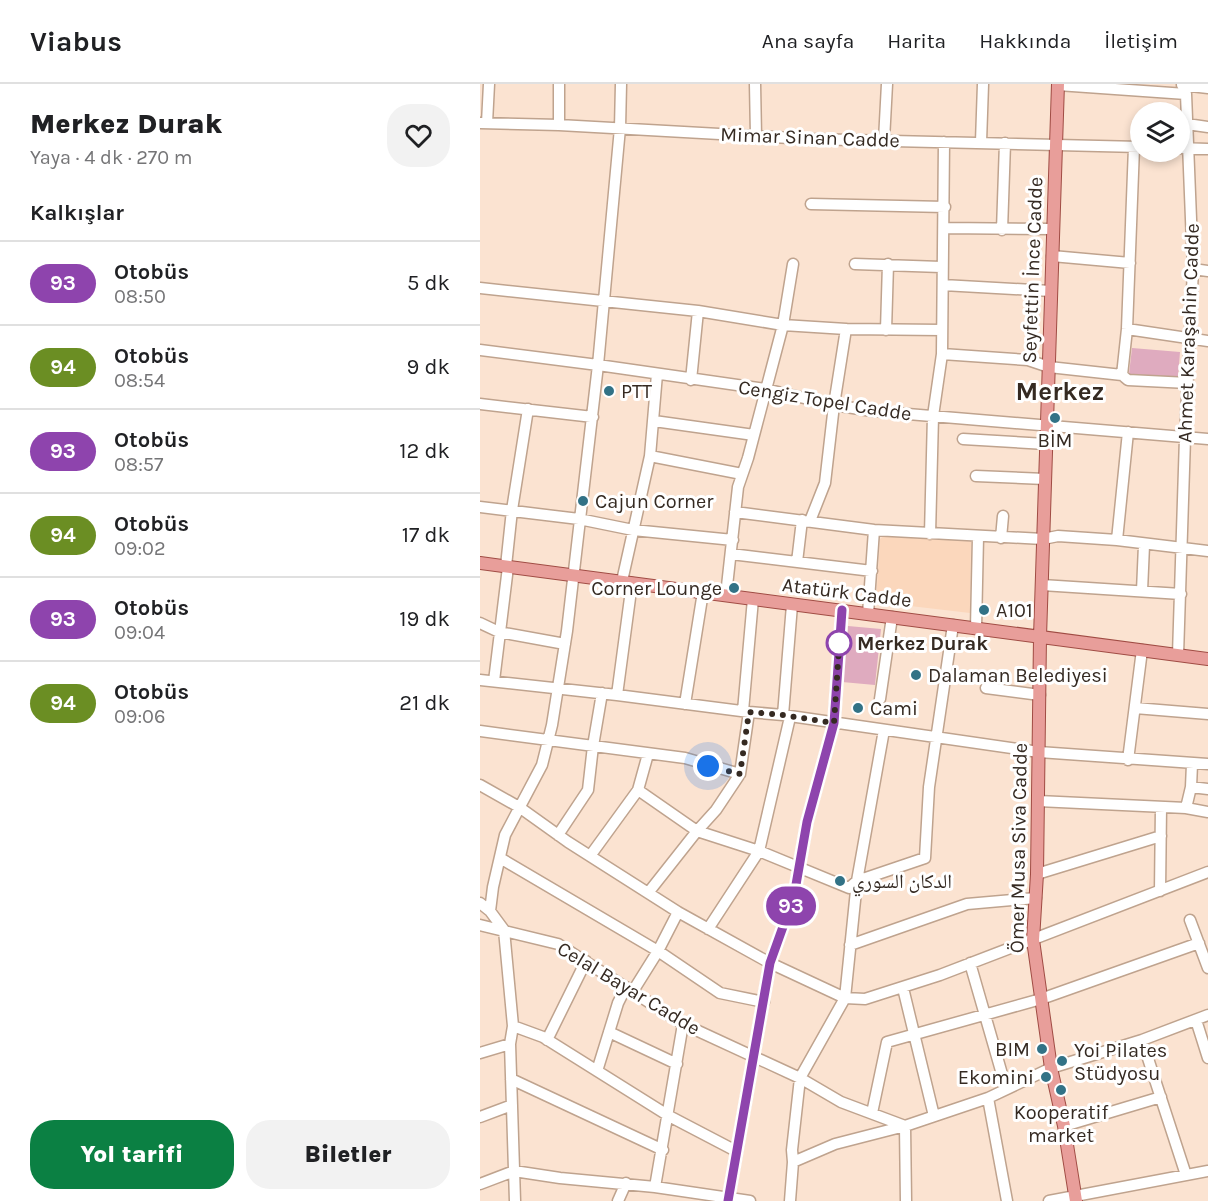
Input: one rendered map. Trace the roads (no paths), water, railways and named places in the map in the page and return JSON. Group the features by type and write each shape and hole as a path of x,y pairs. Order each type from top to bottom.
{"main road":[{"name":"Seyfettin İnce Cadde","path":"1040,637 1058,85"},
{"name":"Atatürk Cadde","path":"480,563 1208,659"},
{"name":"Ömer Musa Siva Cadde","path":"1040,637 1037,874 1033,940 1051,1068 1064,1126 1075,1199"}],"street":[{"path":"484,123 489,84"},
{"path":"558,125 559,84"},
{"path":"490,911 505,835 542,765 549,739 565,644 605,302 620,128 621,84"},
{"path":"755,84 756,136"},
{"path":"884,140 887,84"},
{"path":"981,142 983,84"},
{"path":"1058,85 1208,88"},
{"name":"Mimar Sinan Cadde","path":"484,123 756,136 1130,147"},
{"path":"1190,124 1208,127"},
{"path":"930,534 933,416 942,354 941,267 945,207 944,142"},
{"path":"1002,230 1005,143"},
{"path":"1190,149 1208,149"},
{"path":"1122,375 1127,329 1136,162"},
{"name":"Ahmet Karaşahin Cadde","path":"1178,655 1193,269 1185,162"},
{"path":"811,204 945,207"},
{"path":"944,228 1053,229"},
{"path":"1052,256 1130,263"},
{"path":"726,595 738,488 783,325 793,264"},
{"path":"855,264 941,267"},
{"path":"886,330 888,264"},
{"path":"1193,269 1208,271"},
{"path":"943,285 1051,291"},
{"path":"480,288 698,311 783,325 846,329 942,330"},
{"path":"692,380 698,311"},
{"path":"796,562 806,521 825,483 846,329"},
{"path":"1127,329 1208,341"},
{"name":"Cengiz Topel Cadde","path":"480,350 765,389 872,411 1208,439"},
{"path":"942,354 1028,360 1049,367 1122,375 1128,380 1188,383"},
{"path":"617,695 633,530 650,456 657,374"},
{"path":"480,404 593,417"},
{"path":"494,681 512,510 528,409"},
{"path":"654,421 754,435"},
{"path":"1117,540 1128,432"},
{"path":"963,439 1046,444"},
{"path":"650,456 742,474"},
{"path":"976,476 1045,479"},
{"path":"480,507 579,519 633,530 733,540"},
{"path":"735,512 874,530 1001,538 1043,539 1058,536 1117,540 1208,551"},
{"path":"1001,538 1003,516"},
{"path":"867,614 874,530"},
{"path":"976,628 978,537"},
{"path":"1142,591 1144,545"},
{"path":"731,554 872,571"},
{"path":"1042,585 1181,594"},
{"path":"685,704 703,592"},
{"path":"648,893 716,810 740,774 753,599"},
{"path":"708,929 759,851 787,716 792,605"},
{"path":"728,1200 770,963 794,896 807,822 834,723 842,610"},
{"path":"880,699 892,617"},
{"path":"480,623 499,632 565,644"},
{"path":"638,790 697,831 759,851 849,888 857,881 925,858 929,787 953,625"},
{"path":"1128,760 1142,650"},
{"path":"480,680 787,716 1039,752 1208,764"},
{"path":"986,688 1040,695"},
{"path":"558,835 588,790 592,746 602,693"},
{"path":"1135,708 1208,714"},
{"path":"790,1201 792,1150 800,1078 845,998 857,881 884,730"},
{"path":"480,731 685,758 740,774"},
{"path":"590,856 638,790 648,754"},
{"path":"1186,808 1191,787 1192,764"},
{"path":"480,785 519,807 558,835 678,912 770,963 845,998 865,999 903,988 1208,872"},
{"path":"1191,787 1208,789"},
{"path":"1038,801 1186,808 1208,813"},
{"path":"1160,891 1161,807"},
{"path":"1037,874 1161,836"},
{"path":"500,858 658,951 720,993 764,1002"},
{"path":"850,945 967,904 1036,898"},
{"path":"480,903 490,911 504,930 513,1026 510,1044 515,1201"},
{"path":"597,1071 618,1004 658,951 678,912"},
{"path":"1190,920 1208,968"},
{"name":"Celal Bayar Cadde","path":"480,925 558,944 683,1024 800,1078 841,1102 905,1125"},
{"path":"872,1113 886,1042 1041,999 1199,943"},
{"path":"547,1040 586,961"},
{"path":"970,963 1006,1088"},
{"path":"903,988 934,1116"},
{"path":"793,1162 835,1144 905,1125 988,1098 1051,1068 1143,1040 1208,1015"},
{"path":"1196,1020 1208,1058"},
{"path":"655,1187 683,1024"},
{"path":"513,1026 547,1040 669,1116 736,1151"},
{"path":"609,1032 677,1064"},
{"path":"1143,1040 1186,1175"},
{"path":"480,1053 510,1044"},
{"path":"511,1078 663,1150"},
{"path":"1064,1126 1161,1097"},
{"path":"988,1098 1007,1201"},
{"path":"480,1117 512,1106"},
{"path":"905,1125 906,1201"},
{"path":"480,1184 514,1171 655,1187 701,1198 750,1201"},
{"path":"1049,1201 1075,1199 1208,1171"},
{"path":"618,1201 626,1183"},
{"path":"663,1201 668,1189"}],"place":[{"name":"PTT","path":"609,391"},
{"name":"BİM","path":"1055,418"},
{"name":"Cajun Corner","path":"583,501"},
{"name":"Corner Lounge","path":"734,588"},
{"name":"A101","path":"984,610"},
{"name":"Merkez Durak","path":"839,643"},
{"name":"Dalaman Belediyesi","path":"916,675"},
{"name":"Cami","path":"858,708"},
{"name":"الدكان السوري","path":"840,881"},
{"name":"BIM","path":"1042,1049"},
{"name":"Yoi Pilates Stüdyosu","path":"1062,1061"},
{"name":"Ekomini","path":"1046,1077"},
{"name":"Kooperatif market","path":"1061,1090"}],"district":[{"name":"Merkez","path":"1060,391"}]}
